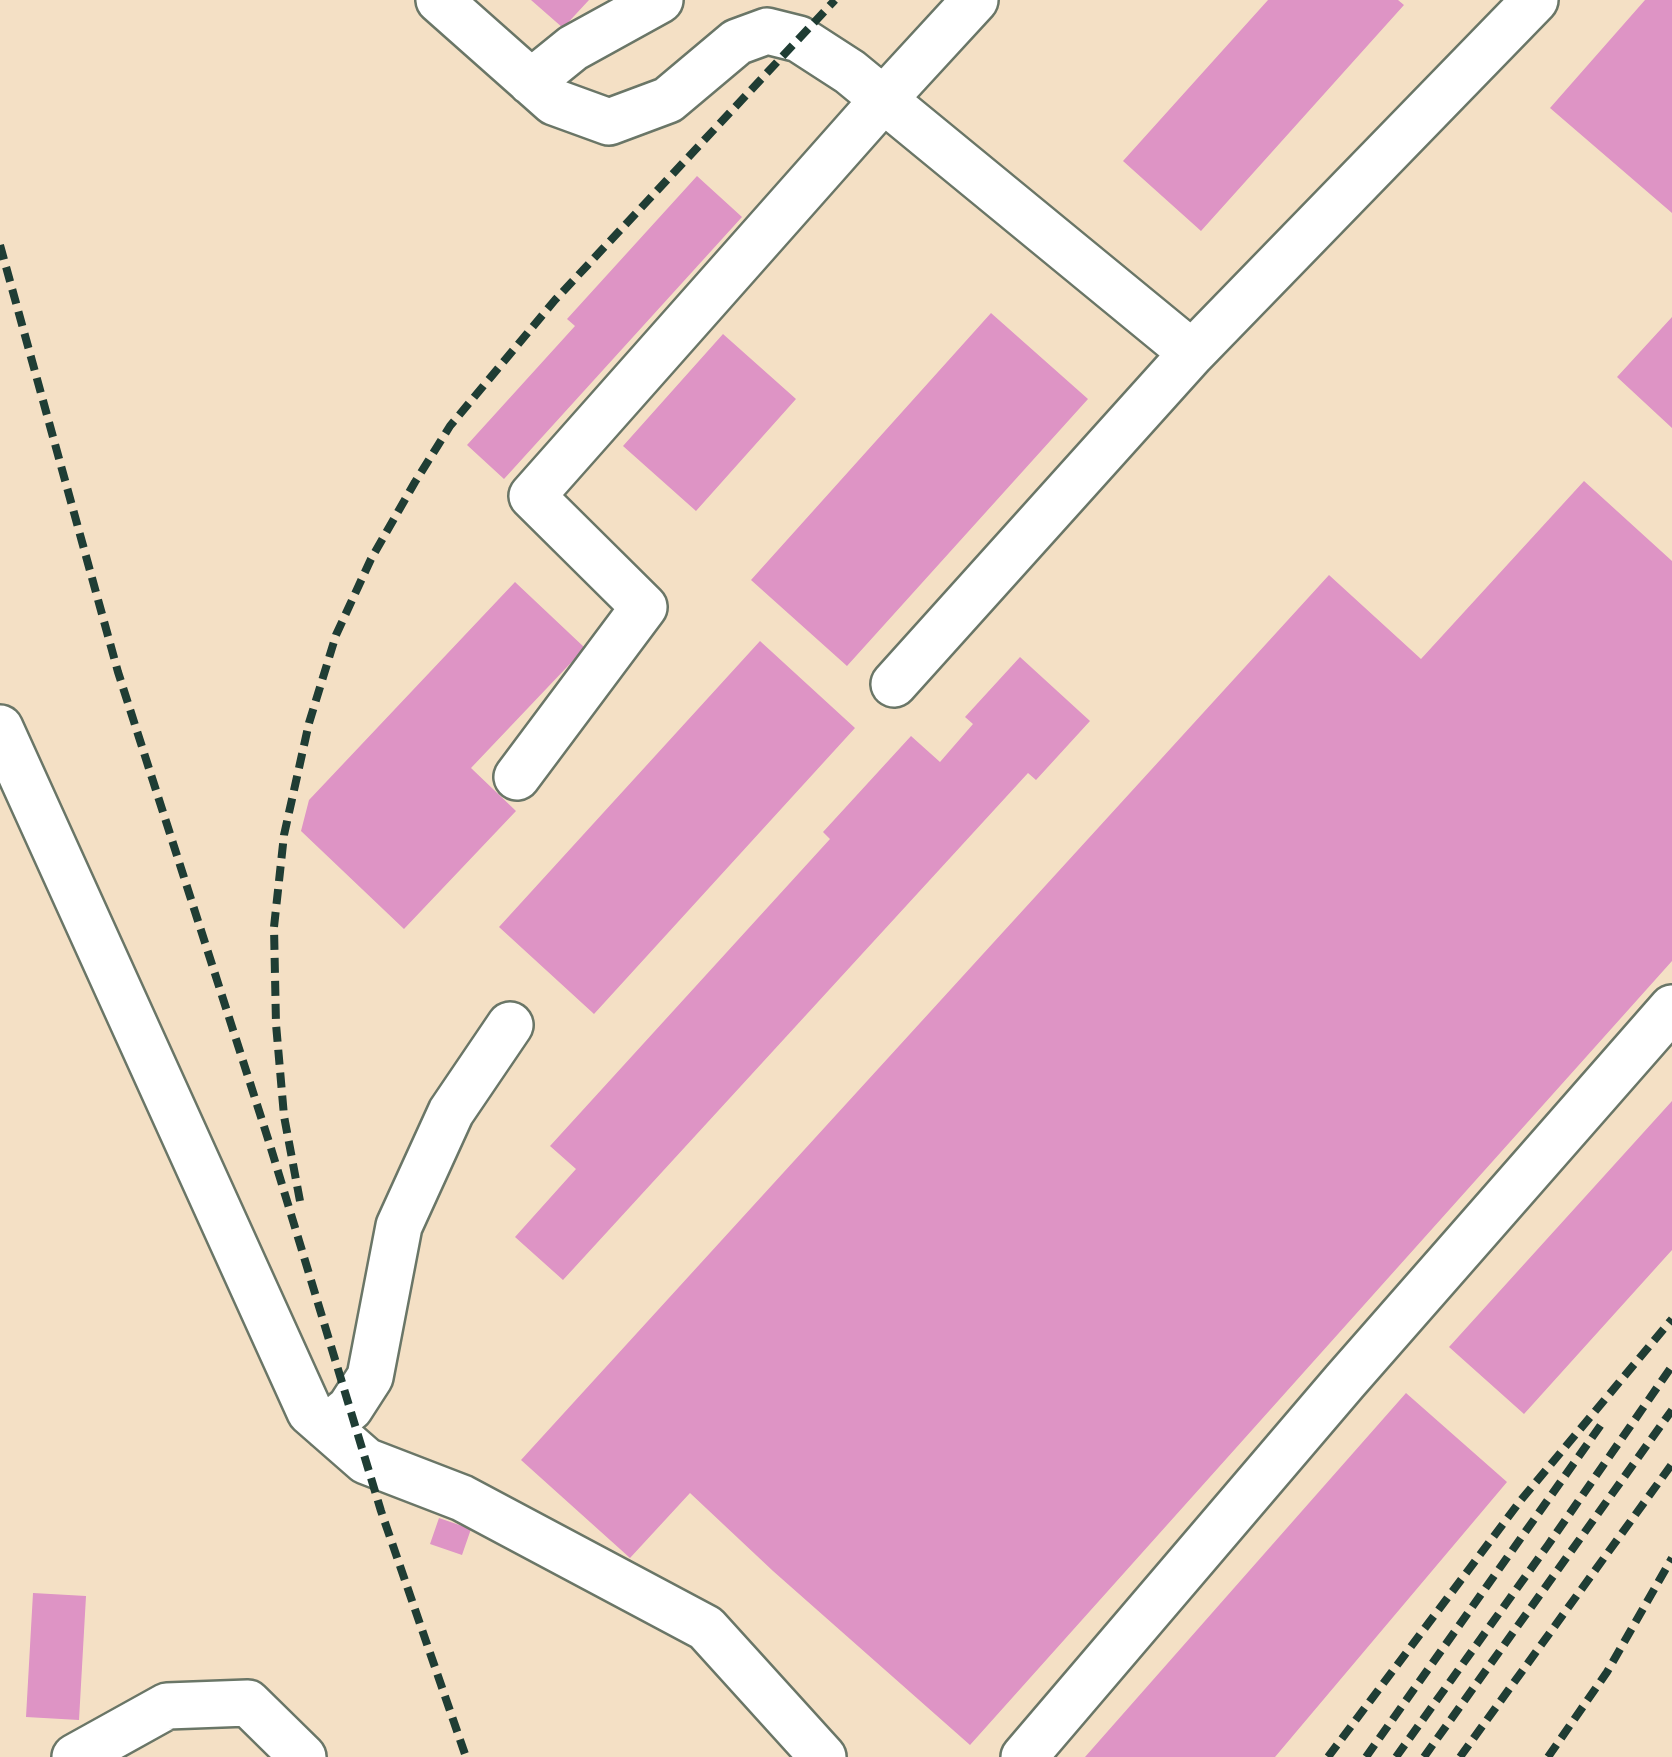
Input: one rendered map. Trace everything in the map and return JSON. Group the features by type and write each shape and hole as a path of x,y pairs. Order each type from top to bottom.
{"lane":[{"path":"438,0 554,102 610,122 668,100 736,42 767,31 800,39 850,72 1192,353"},
{"path":"531,82 573,48 660,0"},
{"path":"517,777 644,607 532,496 975,0"},
{"path":"894,684 1192,353 1535,0"},
{"path":"0,728 310,1412 366,1461 462,1498 706,1628 824,1757"},
{"path":"1024,1757 1345,1381 1672,1008"},
{"path":"327,1427 350,1408 370,1377 399,1226 451,1112 510,1025"},
{"path":"75,1757 168,1706 248,1703 303,1757"}],"building":[{"path":"531,0 589,0 563,28"},
{"path":"1268,0 1398,0 1404,5 1201,231 1123,161"},
{"path":"1645,0 1672,0 1672,213 1550,108"},
{"path":"697,176 742,217 504,479 467,445 575,326 567,319"},
{"path":"991,313 1088,399 847,666 751,580"},
{"path":"1672,317 1672,428 1617,377"},
{"path":"723,334 796,399 696,511 623,446"},
{"path":"1584,481 1672,561 1672,961 970,1745 690,1493 630,1558 521,1460 1329,575 1421,659"},
{"path":"515,582 585,648 471,768 516,811 404,929 301,831 309,800"},
{"path":"760,641 855,728 594,1014 499,927"},
{"path":"1020,657 1090,721 1036,780 1028,773 563,1280 515,1237 576,1169 550,1146 830,839 823,832 911,736 940,762 973,724 965,717"},
{"path":"1672,1101 1672,1250 1524,1414 1449,1347"},
{"path":"1406,1393 1507,1482 1275,1757 1085,1757"},
{"path":"439,1518 471,1529 462,1555 430,1544"},
{"path":"33,1593 86,1596 79,1720 26,1717"}],"railway":[{"path":"300,1201 284,1116 276,1024 274,927 284,835 309,723 336,635 371,559 450,426 555,300 835,0"},
{"path":"0,245 118,672 270,1145 381,1511 466,1757"},
{"path":"1328,1757 1521,1500 1672,1319"},
{"path":"1396,1757 1672,1366"},
{"path":"1424,1757 1672,1410"},
{"path":"1366,1757 1603,1422"},
{"path":"1460,1757 1672,1464"},
{"path":"1548,1757 1607,1672 1672,1558"}]}
